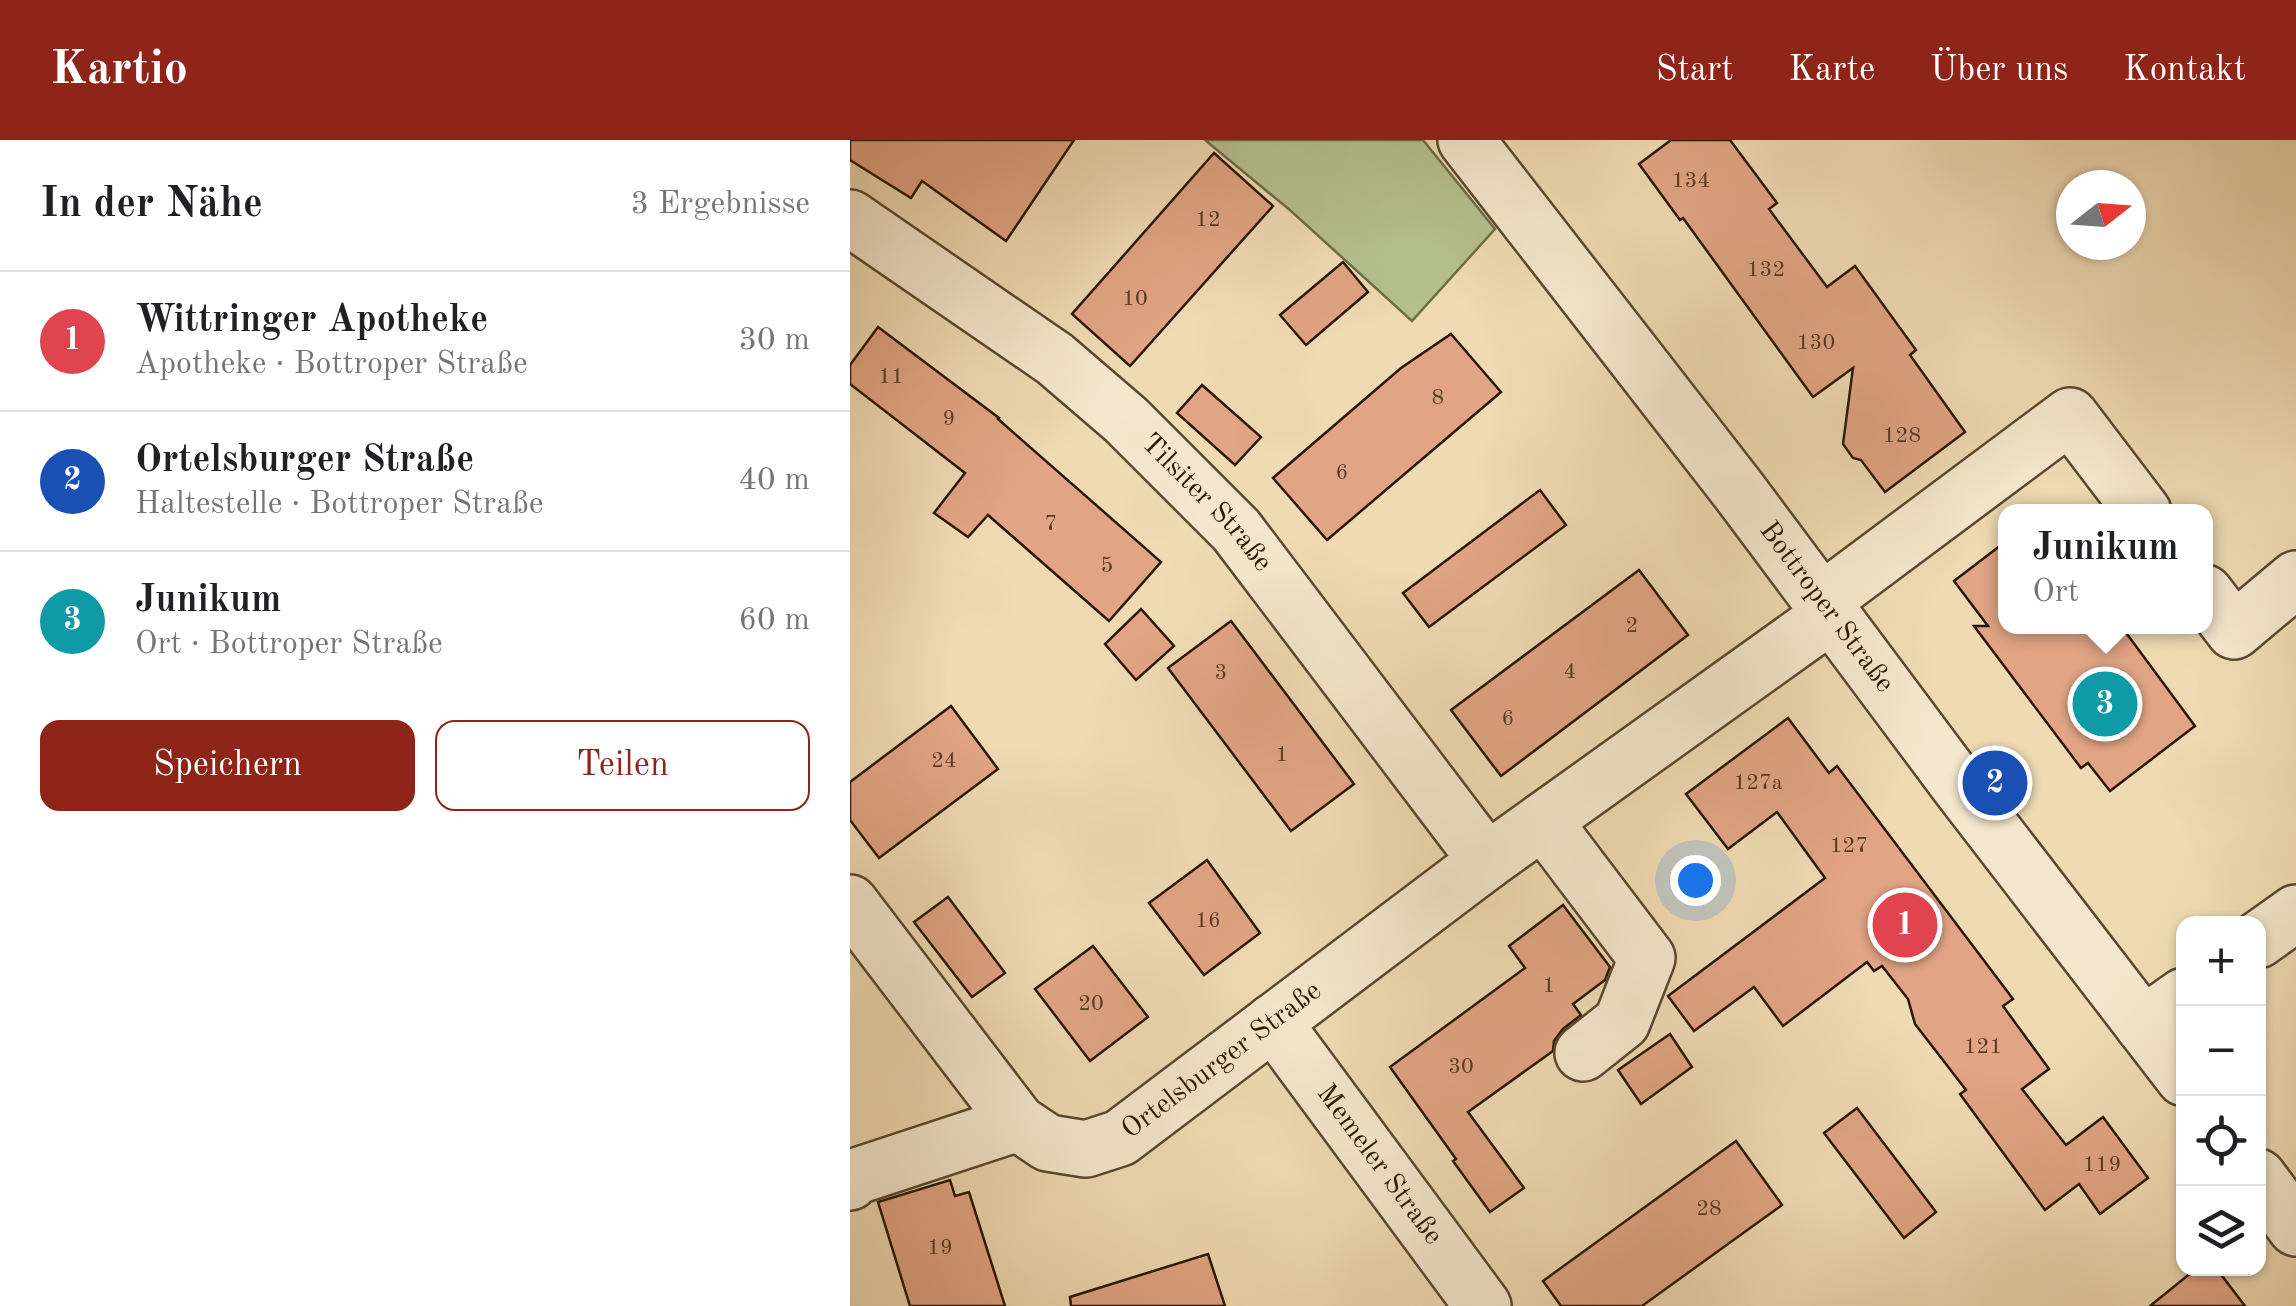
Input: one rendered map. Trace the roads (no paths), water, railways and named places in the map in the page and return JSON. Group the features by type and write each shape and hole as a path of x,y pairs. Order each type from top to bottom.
{"street":[{"name":"Bottroper Straße","path":"1466,140 1703,444 1960,787 2164,1011 2176,1051"},
{"name":"Tilsiter Straße","path":"850,218 1055,359 1126,420 1236,530 1487,861"},
{"name":"Ortelsburger Straße","path":"850,903 1018,1123 1048,1143 1086,1149 1120,1138 1827,607 2070,416 2136,504"},
{"path":"2213,604 2234,631 2296,579"},
{"path":"1543,821 1647,958 1622,1022 1583,1054"},
{"path":"2266,934 2296,912"},
{"name":"Memeler Straße","path":"1273,1022 1484,1306"},
{"path":"851,1174 1018,1123"},
{"path":"2265,1186 2296,1228"}],"place":[{"name":"Junikum","path":"2105,704"},
{"name":"Ortelsburger Straße","path":"1995,783"},
{"name":"Wittringer Apotheke","path":"1905,925"}]}
